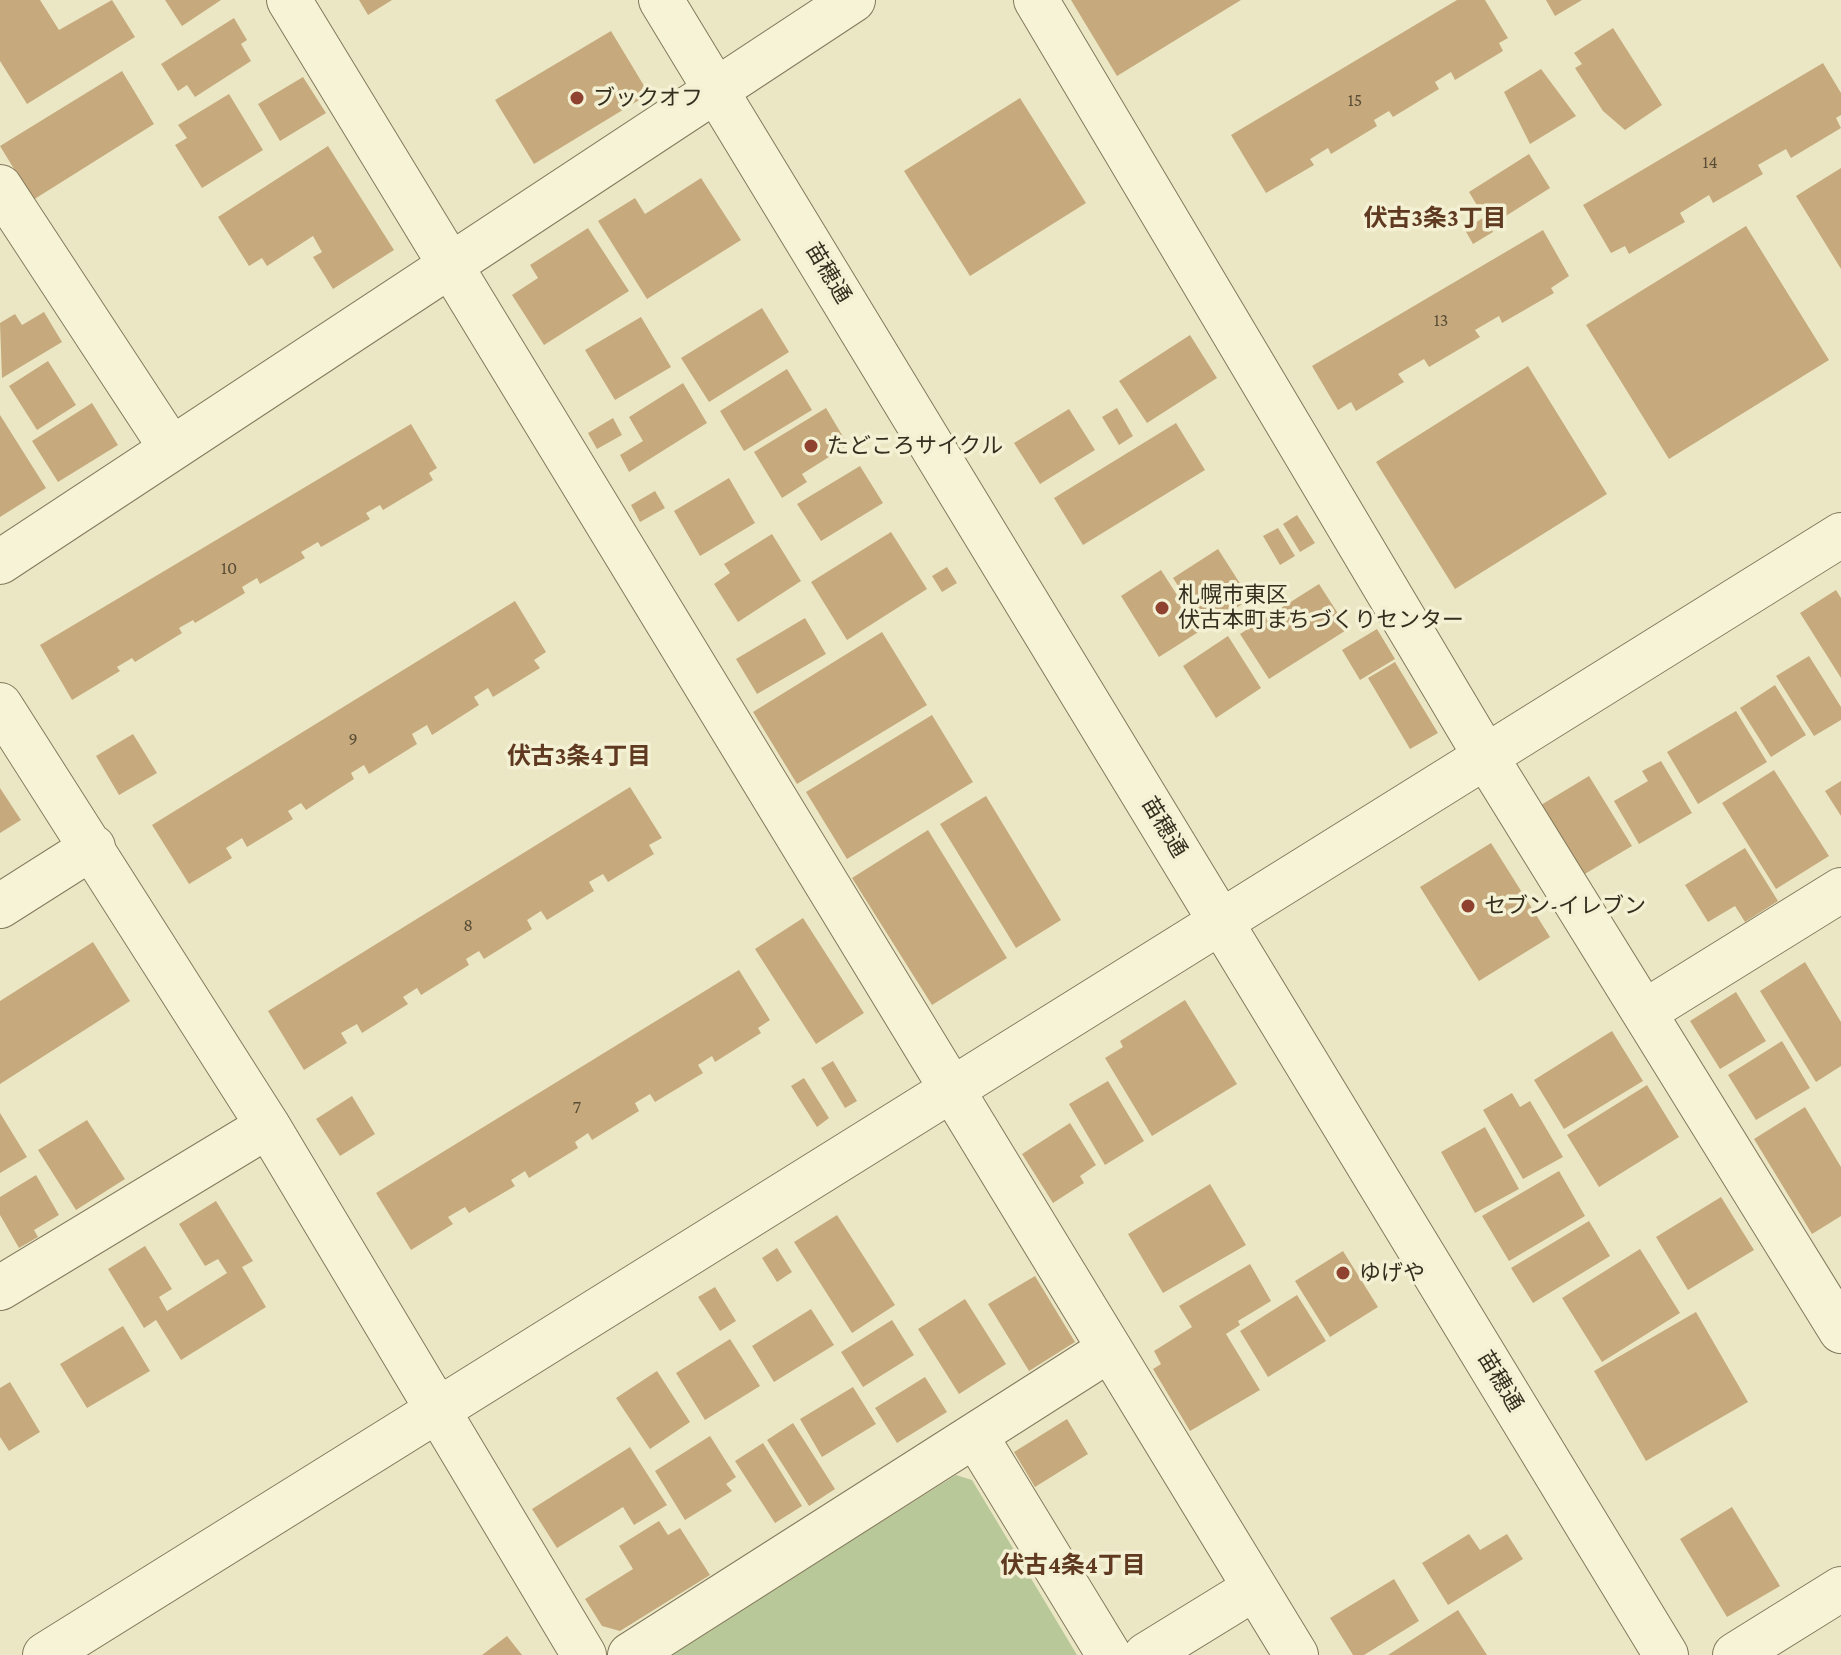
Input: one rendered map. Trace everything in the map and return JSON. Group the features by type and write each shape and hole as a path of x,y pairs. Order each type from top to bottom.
{"street":[{"path":"289,0 1296,1655"},
{"name":"苗穂通","path":"661,0 1666,1655"},
{"path":"0,562 853,0"},
{"path":"1036,0 1486,757 1646,1011 1825,1267 1841,1331"},
{"path":"5,206 171,448"},
{"path":"45,1655 1841,535"},
{"path":"0,705 268,1126 436,1412 584,1655"},
{"path":"0,906 93,847"},
{"path":"1646,1011 1841,890"},
{"path":"0,1288 268,1126"},
{"path":"630,1655 1110,1349"},
{"path":"975,1435 1109,1655"},
{"path":"1146,1655 1255,1588"},
{"path":"1735,1655 1841,1589"}],"green space":[{"path":"956,1475 972,1480 1077,1655 669,1655"}],"building":[{"path":"0,0 40,0 59,30 112,0 135,37 27,104 0,61"},
{"path":"165,0 221,0 182,26"},
{"path":"359,0 392,0 368,15"},
{"path":"1071,0 1241,0 1117,76"},
{"path":"1457,0 1485,0 1508,38 1499,43 1503,51 1455,80 1451,72 1435,82 1439,89 1393,117 1389,111 1374,120 1377,126 1331,154 1328,148 1310,159 1314,165 1266,193 1231,135"},
{"path":"1546,0 1582,0 1555,16"},
{"path":"234,18 247,40 241,44 251,61 195,97 187,85 178,91 161,64"},
{"path":"1613,28 1662,105 1625,130 1603,111 1575,68 1582,64 1574,53"},
{"path":"611,31 649,94 534,164 495,100"},
{"path":"1823,63 1841,93 1841,115 1836,118 1841,128 1791,158 1786,149 1758,165 1763,174 1713,203 1709,195 1680,213 1685,222 1629,254 1625,246 1611,253 1583,205"},
{"path":"1541,69 1576,116 1530,144 1504,92"},
{"path":"122,71 154,124 33,200 0,146"},
{"path":"303,77 326,113 280,141 258,104"},
{"path":"229,94 263,150 202,188 175,145 187,138 178,125"},
{"path":"1020,98 1086,203 970,276 904,171"},
{"path":"328,146 394,250 333,289 313,257 322,252 313,236 267,266 262,258 249,266 218,217"},
{"path":"1529,154 1550,188 1490,226 1493,232 1473,244 1465,230 1484,217 1469,192"},
{"path":"1841,168 1841,269 1796,196"},
{"path":"701,178 741,240 647,299 598,221 635,198 645,214"},
{"path":"1746,226 1829,360 1669,459 1586,325"},
{"path":"588,228 629,291 544,345 512,295 538,278 530,265"},
{"path":"1543,230 1569,276 1551,288 1554,293 1502,323 1499,316 1475,330 1480,337 1429,367 1424,359 1398,374 1404,382 1356,411 1351,402 1338,410 1312,366"},
{"path":"762,308 789,352 709,402 681,358"},
{"path":"44,312 62,342 2,378 0,323 15,314 22,325"},
{"path":"641,317 671,367 615,400 585,350"},
{"path":"1190,335 1217,378 1147,423 1119,381"},
{"path":"48,361 76,405 37,430 9,386"},
{"path":"1528,366 1607,494 1455,589 1376,462"},
{"path":"787,369 812,410 744,451 720,411"},
{"path":"683,383 707,423 629,472 620,455 643,441 629,417"},
{"path":"92,403 118,445 58,482 32,441"},
{"path":"826,408 848,445 802,474 807,482 782,498 754,452"},
{"path":"1117,408 1133,436 1119,445 1102,417"},
{"path":"1069,409 1095,450 1040,484 1014,443"},
{"path":"0,415 46,488 0,517"},
{"path":"613,418 622,435 597,449 588,433"},
{"path":"1176,423 1205,470 1083,545 1054,498"},
{"path":"411,424 437,468 429,473 433,480 383,510 380,505 366,513 370,519 321,547 318,542 301,552 305,558 260,584 257,578 242,587 245,593 195,623 193,620 179,628 182,633 135,662 132,658 117,667 120,671 72,700 40,645"},
{"path":"860,466 883,503 821,541 797,504"},
{"path":"729,478 755,523 700,556 674,511"},
{"path":"655,491 665,508 640,522 631,505"},
{"path":"1297,515 1315,543 1300,552 1283,524"},
{"path":"1278,528 1295,556 1280,565 1263,536"},
{"path":"891,532 927,589 847,640 811,582"},
{"path":"772,534 801,581 738,622 714,584 730,573 724,564"},
{"path":"1218,549 1250,599 1205,628 1173,578"},
{"path":"947,567 957,583 942,592 932,576"},
{"path":"1161,570 1200,631 1159,657 1121,596"},
{"path":"1319,584 1348,629 1269,679 1240,634"},
{"path":"1836,590 1841,598 1841,678 1800,613"},
{"path":"515,601 546,652 534,660 540,668 493,697 488,688 474,697 479,705 432,735 427,725 412,734 417,744 369,774 364,765 351,773 354,779 306,810 301,803 288,811 293,819 247,847 242,838 226,848 232,858 189,884 152,825"},
{"path":"805,618 826,654 757,694 736,659"},
{"path":"1377,629 1395,659 1360,680 1342,650"},
{"path":"882,632 927,705 797,784 753,712"},
{"path":"1228,636 1261,688 1216,718 1183,666"},
{"path":"1809,656 1841,707 1841,720 1814,736 1776,676"},
{"path":"1395,662 1438,733 1410,749 1368,678"},
{"path":"1775,685 1806,735 1771,757 1740,708"},
{"path":"1736,711 1767,762 1698,804 1667,752"},
{"path":"932,715 973,782 847,859 806,792"},
{"path":"133,734 157,773 119,795 96,756"},
{"path":"1661,761 1692,813 1639,844 1614,801 1648,781 1642,771"},
{"path":"1774,770 1829,856 1776,889 1722,803"},
{"path":"1589,776 1632,846 1583,875 1541,805"},
{"path":"1841,781 1841,816 1825,791"},
{"path":"630,787 662,838 649,845 654,854 608,882 603,874 589,882 594,891 547,920 541,911 527,920 532,929 484,959 479,951 466,959 469,965 421,995 417,988 403,997 408,1004 362,1033 357,1024 341,1033 347,1043 304,1070 268,1011"},
{"path":"0,788 21,820 0,833"},
{"path":"986,796 1061,920 1016,948 940,824"},
{"path":"928,830 1007,958 932,1005 852,878"},
{"path":"1491,843 1550,937 1479,981 1420,887"},
{"path":"1745,848 1778,901 1745,922 1735,906 1708,922 1685,885"},
{"path":"803,918 864,1013 816,1044 755,949"},
{"path":"93,942 130,1001 0,1084 0,1001"},
{"path":"1805,962 1841,1022 1841,1066 1816,1082 1760,991"},
{"path":"739,970 770,1020 758,1028 761,1033 715,1062 712,1056 698,1065 703,1073 655,1102 650,1094 635,1103 639,1111 592,1140 588,1133 575,1142 578,1148 529,1178 525,1171 511,1180 515,1186 469,1213 465,1207 448,1217 453,1224 411,1250 376,1193"},
{"path":"1736,992 1766,1041 1720,1069 1690,1021"},
{"path":"1185,1000 1237,1084 1152,1136 1105,1058 1123,1047 1120,1041"},
{"path":"1612,1031 1643,1081 1564,1129 1534,1080"},
{"path":"1782,1041 1810,1088 1756,1120 1728,1075"},
{"path":"833,1061 857,1101 845,1108 821,1068"},
{"path":"804,1078 829,1118 817,1127 791,1086"},
{"path":"1108,1081 1144,1141 1105,1165 1069,1104"},
{"path":"1647,1085 1679,1137 1599,1187 1567,1135"},
{"path":"1512,1093 1520,1107 1530,1101 1563,1157 1523,1179 1483,1110"},
{"path":"352,1096 375,1134 340,1156 316,1119"},
{"path":"1805,1107 1841,1167 1841,1216 1812,1234 1754,1139"},
{"path":"0,1113 27,1157 0,1173"},
{"path":"87,1120 125,1179 76,1210 38,1150"},
{"path":"1070,1123 1096,1165 1080,1176 1084,1183 1053,1203 1022,1154"},
{"path":"1485,1127 1519,1189 1475,1213 1441,1152"},
{"path":"1559,1171 1585,1216 1509,1261 1482,1216"},
{"path":"36,1175 59,1215 34,1230 38,1237 19,1248 0,1215 0,1197"},
{"path":"1210,1184 1246,1245 1163,1293 1128,1234"},
{"path":"1721,1197 1754,1250 1688,1290 1656,1237"},
{"path":"216,1201 253,1261 242,1267 266,1307 181,1360 156,1320 144,1328 108,1269 145,1246 172,1289 159,1297 167,1311 227,1273 218,1259 205,1266 179,1224"},
{"path":"837,1215 895,1305 852,1333 794,1242"},
{"path":"1589,1221 1610,1256 1533,1303 1511,1268"},
{"path":"777,1248 792,1272 777,1282 762,1258"},
{"path":"1640,1249 1680,1313 1602,1362 1562,1298"},
{"path":"1343,1251 1378,1307 1330,1337 1295,1281"},
{"path":"1250,1264 1271,1301 1238,1321 1240,1325 1226,1334 1260,1390 1190,1431 1153,1369 1161,1364 1154,1351 1192,1327 1179,1306"},
{"path":"1035,1276 1075,1342 1029,1371 988,1304"},
{"path":"715,1287 736,1321 720,1331 698,1297"},
{"path":"1297,1295 1326,1341 1268,1377 1240,1331"},
{"path":"965,1299 1006,1364 959,1394 918,1329"},
{"path":"811,1309 834,1345 774,1382 752,1346"},
{"path":"1696,1312 1748,1402 1646,1461 1594,1371"},
{"path":"892,1320 914,1355 863,1387 841,1352"},
{"path":"123,1326 150,1371 87,1408 60,1364"},
{"path":"730,1339 760,1386 705,1420 676,1373"},
{"path":"657,1371 690,1422 650,1449 616,1398"},
{"path":"925,1377 947,1412 897,1443 875,1408"},
{"path":"10,1382 40,1432 9,1451 0,1437 0,1388"},
{"path":"853,1387 876,1424 822,1457 800,1419"},
{"path":"1067,1419 1088,1454 1035,1487 1014,1452"},
{"path":"793,1423 835,1489 809,1506 767,1440"},
{"path":"710,1436 736,1477 726,1484 732,1491 685,1520 655,1471"},
{"path":"763,1443 802,1506 775,1523 735,1461"},
{"path":"630,1447 667,1505 634,1525 623,1507 557,1548 532,1509"},
{"path":"1732,1507 1780,1586 1727,1617 1680,1539"},
{"path":"659,1521 668,1535 680,1528 710,1575 620,1631 602,1626 585,1599 633,1569 619,1546"},
{"path":"1469,1534 1480,1550 1507,1534 1523,1559 1448,1605 1422,1563"},
{"path":"1394,1579 1419,1621 1364,1655 1353,1655 1330,1618"},
{"path":"1458,1610 1487,1655 1388,1655"},
{"path":"507,1636 522,1655 482,1655"}],"place":[{"name":"ブックオフ","path":"577,98"},
{"name":"たどころサイクル","path":"811,446"},
{"name":"札幌市東区 伏古本町まちづくりセンター","path":"1162,608"},
{"name":"セブン-イレブン","path":"1468,906"},
{"name":"ゆげや","path":"1343,1273"}],"district":[{"name":"伏古3条3丁目","path":"1435,219"},
{"name":"伏古3条4丁目","path":"579,757"},
{"name":"伏古4条4丁目","path":"1073,1566"}]}
